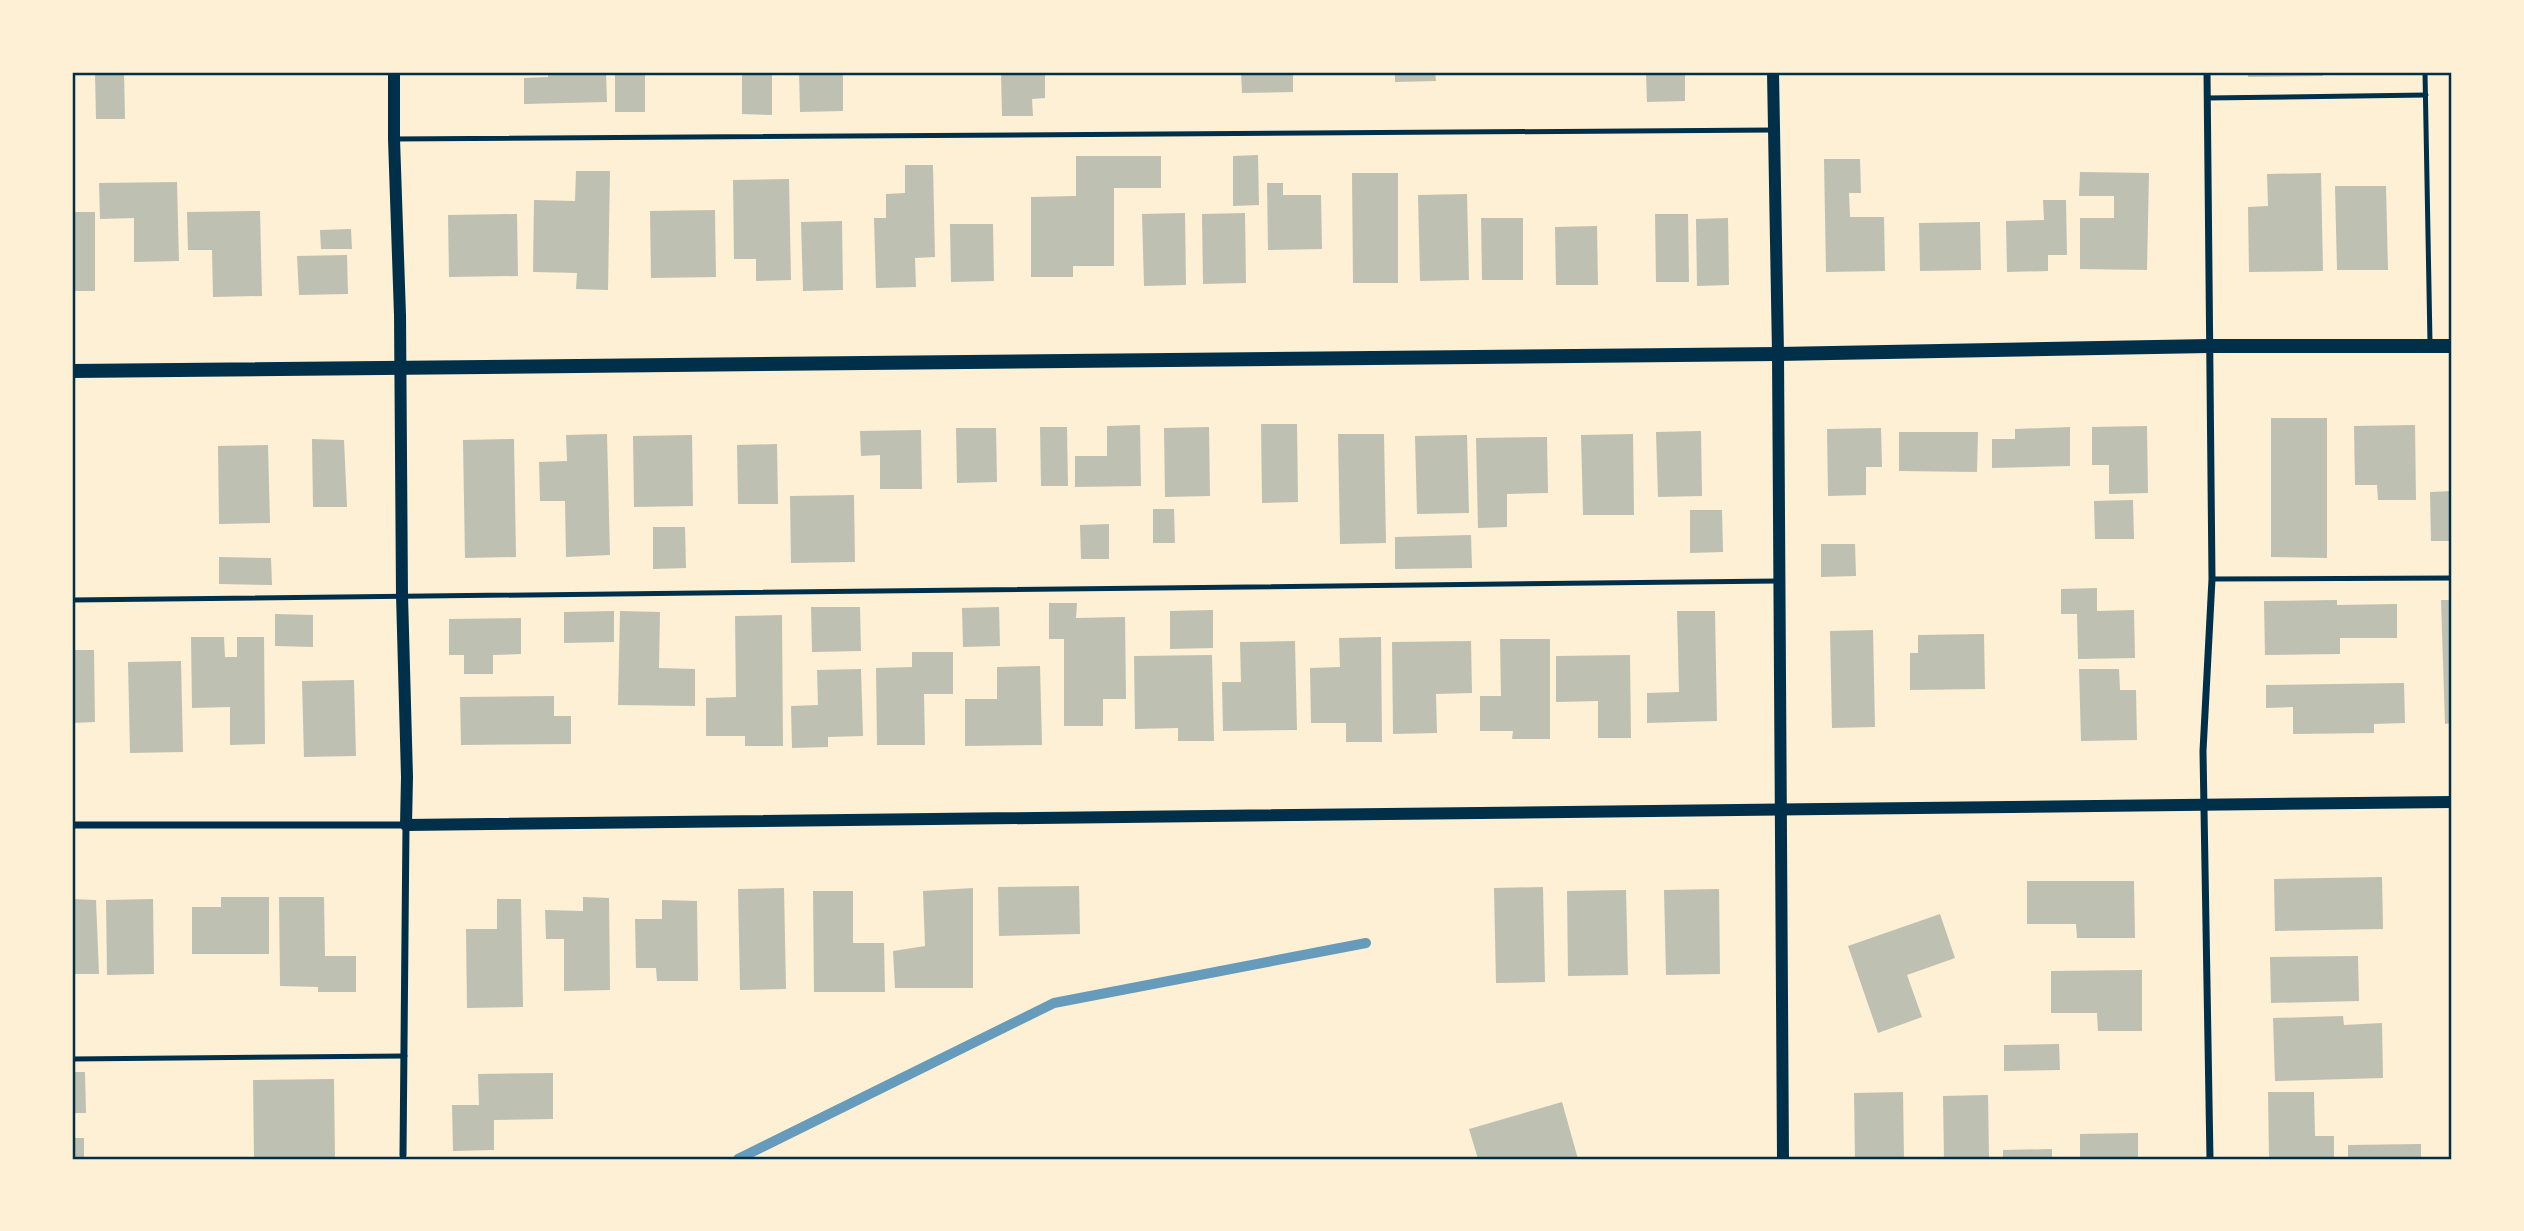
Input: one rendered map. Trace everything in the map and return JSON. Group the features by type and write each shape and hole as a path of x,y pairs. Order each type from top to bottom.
{"main road":[{"path":"72,371 1778,354 2209,346 2452,346"}],"street":[{"path":"394,72 407,777 403,1155"},
{"path":"1773,72 1778,354 1783,1159"},
{"path":"2207,72 2212,579 2203,751 2210,1159"},
{"path":"72,825 406,825 2452,802"}],"lane":[{"path":"2425,72 2430,346"},
{"path":"2207,98 2426,95"},
{"path":"394,139 1773,130"},
{"path":"2212,579 2452,578"},
{"path":"72,600 1779,581"},
{"path":"72,1059 405,1056"}],"building":[{"path":"95,72 124,72 125,119 96,119"},
{"path":"194,72 224,72 224,74 194,75"},
{"path":"548,72 606,72 607,102 524,104 524,78 548,77"},
{"path":"615,72 645,72 645,112 615,112"},
{"path":"742,72 772,72 772,115 742,114"},
{"path":"799,72 843,72 843,111 800,112"},
{"path":"1001,72 1045,72 1045,98 1032,99 1033,116 1002,116"},
{"path":"1241,72 1293,72 1293,92 1242,93"},
{"path":"1395,72 1435,72 1436,81 1395,82"},
{"path":"1646,72 1685,72 1685,101 1647,102"},
{"path":"2248,72 2323,72 2323,76 2248,77"},
{"path":"1258,155 1259,205 1233,206 1233,156"},
{"path":"1076,156 1161,156 1161,188 1114,188 1114,266 1073,266 1073,277 1031,277 1031,197 1076,196"},
{"path":"1824,159 1860,159 1861,193 1849,193 1850,217 1884,217 1885,271 1826,272"},
{"path":"905,165 933,165 935,257 915,258 916,287 876,288 874,218 886,218 886,194 905,193"},
{"path":"576,171 610,171 608,290 576,289 577,273 533,272 534,200 575,201"},
{"path":"2080,172 2149,173 2147,270 2080,269 2080,218 2114,218 2114,196 2079,196"},
{"path":"1352,173 1398,173 1398,283 1353,283"},
{"path":"2321,173 2323,271 2249,272 2248,207 2268,206 2267,174"},
{"path":"789,179 791,280 756,281 756,259 734,259 733,180"},
{"path":"177,182 179,261 134,262 134,218 100,219 99,183"},
{"path":"1267,183 1283,183 1283,195 1321,195 1322,249 1268,250"},
{"path":"2335,186 2386,186 2388,270 2337,270"},
{"path":"1467,194 1469,280 1420,281 1418,195"},
{"path":"2043,200 2066,200 2067,255 2048,255 2048,271 2007,272 2006,221 2044,220"},
{"path":"715,210 716,277 651,278 650,211"},
{"path":"260,211 262,296 213,297 212,250 188,250 187,212"},
{"path":"72,212 95,212 95,291 72,291"},
{"path":"1185,213 1186,285 1144,286 1142,214"},
{"path":"1245,213 1246,283 1203,284 1202,214"},
{"path":"517,214 518,276 449,277 448,215"},
{"path":"1655,214 1688,214 1689,282 1656,282"},
{"path":"1481,218 1523,218 1523,280 1482,280"},
{"path":"1728,218 1729,285 1697,286 1696,219"},
{"path":"842,221 843,290 803,291 801,222"},
{"path":"1980,222 1981,270 1920,271 1919,223"},
{"path":"950,224 993,224 994,281 951,282"},
{"path":"1597,226 1598,285 1556,285 1555,227"},
{"path":"351,229 352,249 321,249 320,230"},
{"path":"347,255 348,294 299,295 297,256"},
{"path":"2271,418 2327,418 2327,558 2271,557"},
{"path":"1261,424 1297,424 1298,502 1262,503"},
{"path":"1140,425 1141,486 1075,487 1075,456 1107,456 1107,426"},
{"path":"2415,425 2416,500 2378,500 2377,485 2355,485 2354,426"},
{"path":"2147,426 2148,493 2109,494 2109,465 2092,465 2092,427"},
{"path":"1040,427 1067,427 1068,486 1041,486"},
{"path":"1209,427 1210,496 1165,497 1164,428"},
{"path":"2070,427 2070,466 1992,468 1992,439 2015,439 2015,429"},
{"path":"956,428 996,428 997,482 957,483"},
{"path":"1881,428 1882,467 1866,467 1866,495 1828,496 1827,429"},
{"path":"921,430 922,489 880,489 880,455 861,456 860,431"},
{"path":"1701,431 1702,496 1658,497 1656,432"},
{"path":"1899,432 1978,432 1977,472 1899,471"},
{"path":"607,434 610,555 566,557 565,501 540,501 539,462 567,461 566,435"},
{"path":"1338,434 1384,434 1386,543 1340,544"},
{"path":"1633,434 1634,515 1583,515 1581,435"},
{"path":"692,435 693,506 634,507 633,436"},
{"path":"1467,435 1469,513 1417,514 1415,436"},
{"path":"1547,437 1548,493 1507,494 1507,527 1478,528 1476,438"},
{"path":"312,439 344,440 347,507 313,507"},
{"path":"514,439 516,557 465,558 463,440"},
{"path":"777,444 778,504 738,504 737,445"},
{"path":"268,445 270,523 219,524 218,446"},
{"path":"2452,491 2452,541 2431,541 2430,492"},
{"path":"854,495 855,562 791,563 790,496"},
{"path":"2133,500 2134,539 2095,539 2094,501"},
{"path":"1153,509 1174,509 1175,543 1153,543"},
{"path":"1690,510 1722,510 1723,552 1690,553"},
{"path":"1109,524 1109,559 1081,559 1080,525"},
{"path":"653,527 685,527 686,568 653,569"},
{"path":"1471,535 1472,568 1395,569 1395,537"},
{"path":"1821,544 1855,544 1856,576 1821,577"},
{"path":"219,557 271,558 272,585 219,584"},
{"path":"2097,588 2097,611 2134,610 2135,658 2078,659 2077,614 2061,614 2061,589"},
{"path":"2337,600 2337,605 2397,604 2397,638 2340,638 2340,654 2265,655 2264,601"},
{"path":"2441,600 2452,600 2452,723 2445,724"},
{"path":"1049,603 1077,603 1076,618 1125,617 1126,699 1103,699 1103,726 1064,726 1064,639 1049,639"},
{"path":"811,607 860,607 861,651 812,652"},
{"path":"999,607 1000,646 963,647 962,608"},
{"path":"1213,610 1213,648 1170,649 1170,611"},
{"path":"614,611 614,642 564,643 564,612"},
{"path":"620,611 660,612 659,668 695,669 695,706 618,705"},
{"path":"1677,611 1715,611 1717,721 1647,723 1647,693 1679,692"},
{"path":"275,614 313,615 313,647 275,646"},
{"path":"782,615 783,746 745,746 745,736 706,736 706,698 736,697 735,616"},
{"path":"521,618 521,654 493,655 493,674 464,674 464,655 449,655 449,619"},
{"path":"1873,630 1875,727 1832,728 1830,631"},
{"path":"1984,634 1985,689 1910,690 1910,653 1918,653 1918,635"},
{"path":"191,637 224,637 225,657 237,657 237,637 264,637 265,744 230,745 230,707 192,708"},
{"path":"1381,637 1382,742 1346,742 1346,723 1311,723 1310,668 1340,667 1339,638"},
{"path":"1500,639 1550,639 1550,739 1512,739 1513,731 1480,731 1480,696 1501,696"},
{"path":"1295,641 1297,730 1223,731 1222,682 1241,682 1240,642"},
{"path":"1471,641 1472,693 1436,694 1437,733 1393,734 1392,642"},
{"path":"72,650 94,650 95,722 72,723"},
{"path":"912,652 953,652 953,694 924,694 925,745 877,745 876,668 912,667"},
{"path":"1212,655 1214,741 1178,741 1178,728 1135,729 1134,656"},
{"path":"1630,655 1631,738 1598,738 1598,701 1556,702 1556,656"},
{"path":"181,661 183,752 130,753 128,662"},
{"path":"1040,666 1042,745 965,746 965,699 997,699 997,667"},
{"path":"861,669 863,736 828,737 828,747 792,748 791,706 818,705 817,670"},
{"path":"2079,669 2119,669 2120,690 2136,690 2137,740 2081,741"},
{"path":"354,680 356,756 304,757 302,681"},
{"path":"2404,683 2405,723 2374,724 2374,733 2293,734 2293,707 2266,708 2266,685"},
{"path":"554,696 554,716 571,716 571,744 461,745 460,697"},
{"path":"2382,877 2383,929 2275,931 2274,879"},
{"path":"2027,881 2134,881 2135,938 2077,938 2076,924 2027,924"},
{"path":"1079,886 1080,934 999,936 998,887"},
{"path":"1543,887 1545,982 1496,983 1494,888"},
{"path":"784,888 786,989 740,990 738,889"},
{"path":"973,888 973,988 895,988 893,951 925,946 923,891"},
{"path":"1719,889 1720,974 1666,975 1664,890"},
{"path":"1626,890 1628,975 1568,976 1567,891"},
{"path":"813,891 853,891 853,943 884,943 885,992 814,992"},
{"path":"221,897 269,897 269,954 192,954 192,907 221,907"},
{"path":"279,897 324,897 325,956 356,956 356,992 318,992 318,987 280,986"},
{"path":"583,897 609,898 610,990 564,991 564,939 546,939 545,910 583,911"},
{"path":"72,899 96,900 99,974 72,974"},
{"path":"153,899 154,974 107,975 106,900"},
{"path":"497,899 521,899 523,1007 467,1008 466,929 497,929"},
{"path":"662,900 697,901 698,981 657,981 656,968 636,968 635,919 662,919"},
{"path":"1940,914 1955,958 1907,975 1922,1017 1878,1033 1848,946"},
{"path":"2358,956 2359,1001 2271,1003 2270,957"},
{"path":"2142,970 2142,1031 2098,1031 2097,1013 2051,1013 2051,971"},
{"path":"2343,1016 2344,1025 2382,1023 2383,1078 2275,1081 2273,1018"},
{"path":"2059,1044 2060,1070 2004,1071 2004,1045"},
{"path":"72,1072 85,1072 86,1113 72,1113"},
{"path":"553,1073 553,1119 494,1120 494,1150 453,1151 452,1105 479,1105 478,1074"},
{"path":"334,1079 335,1159 254,1159 253,1080"},
{"path":"1903,1092 1904,1159 1855,1159 1854,1093"},
{"path":"2268,1092 2314,1092 2315,1136 2334,1136 2334,1159 2269,1159"},
{"path":"1988,1095 1989,1159 1944,1159 1943,1096"},
{"path":"1562,1102 1578,1159 1478,1159 1469,1129"},
{"path":"2138,1133 2138,1159 2080,1159 2080,1134"},
{"path":"72,1138 84,1138 84,1159 72,1159"},
{"path":"2421,1144 2421,1159 2348,1159 2348,1145"},
{"path":"2052,1149 2052,1159 2003,1159 2003,1150"}],"waterway":[{"path":"738,1159 1054,1003 1366,943"}]}
